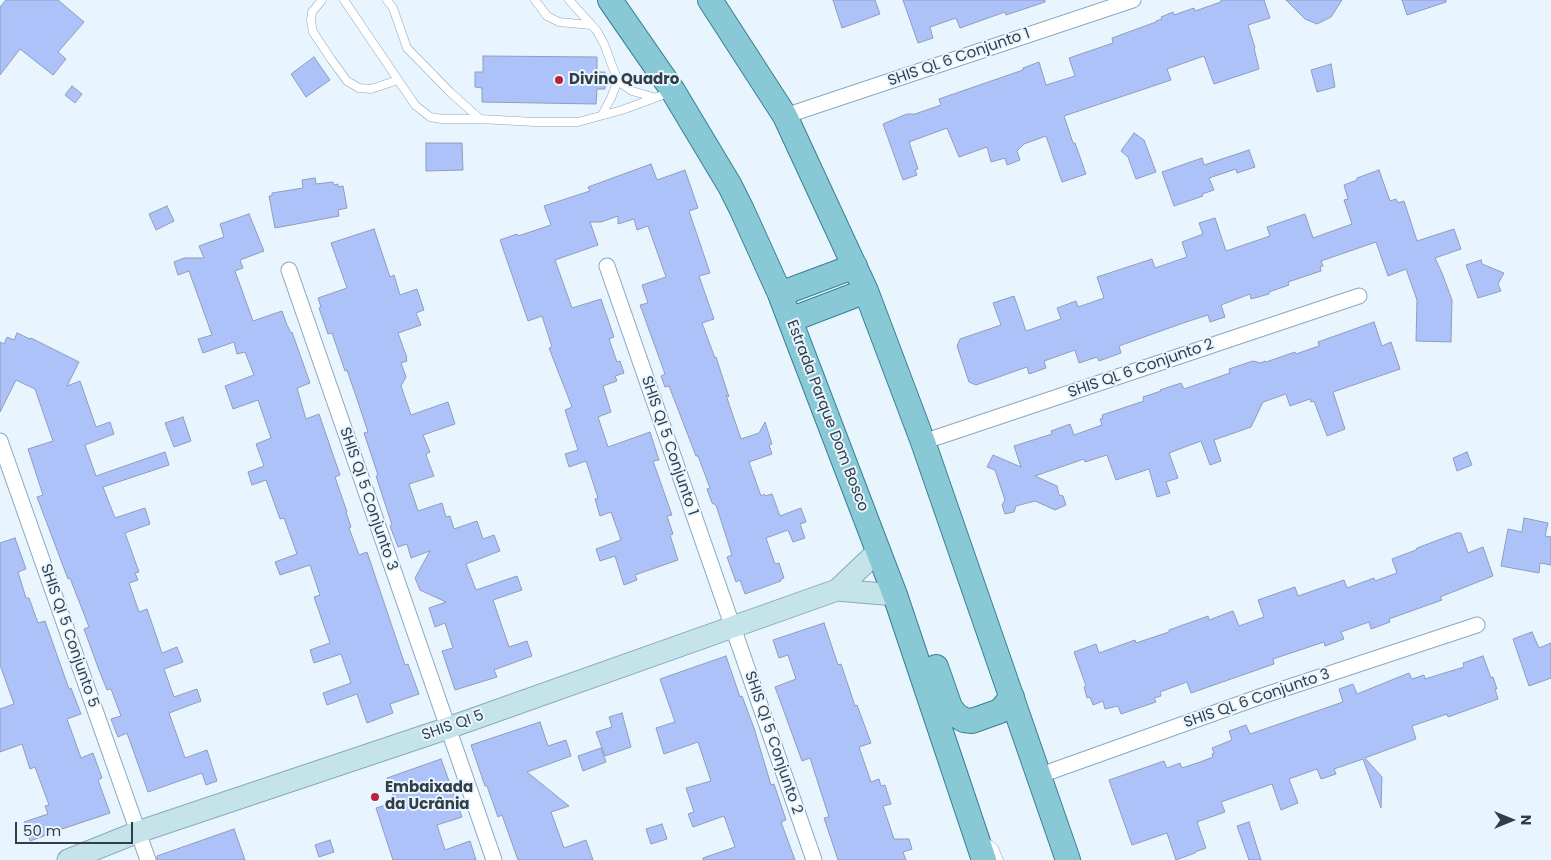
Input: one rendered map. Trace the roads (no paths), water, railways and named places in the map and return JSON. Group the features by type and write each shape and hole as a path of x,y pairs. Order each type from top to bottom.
{"main road":[{"name":"Estrada Parque Dom Bosco","path":"610,0 664,94 742,210 780,294 894,595 984,860"},
{"path":"710,0 785,116 866,290 923,442 1066,857"},
{"path":"780,294 855,266"},
{"path":"790,320 866,290"},
{"path":"894,595 908,602 916,610 950,707 956,715 964,720 972,721 991,715 1007,705 1012,697"}],"street":[{"name":"SHIS QL 6 Conjunto 1","path":"785,116 1133,0"},
{"name":"SHIS QI 5 Conjunto 1","path":"607,266 732,627"},
{"name":"SHIS QI 5 Conjunto 3","path":"288,270 494,860"},
{"name":"SHIS QL 6 Conjunto 2","path":"923,442 1359,296"},
{"name":"SHIS QI 5 Conjunto 5","path":"0,441 148,860"},
{"name":"SHIS QI 5","path":"68,860 138,832 448,728 837,590 878,551"},
{"name":"SHIS QI 5","path":"837,590 894,595"},
{"name":"SHIS QL 6 Conjunto 3","path":"1038,776 1262,696 1477,625"},
{"name":"SHIS QI 5 Conjunto 2","path":"732,627 814,860"}],"lane":[{"path":"322,0 312,12 313,32 347,81 359,88 371,89 398,80"},
{"path":"344,0 415,105 430,117 442,119 480,118 535,122 578,122 622,110 664,94"},
{"path":"387,0 393,8 407,48 450,92 480,118"},
{"path":"536,0 547,16 559,22 591,25"},
{"path":"569,0 597,31 618,81 632,91 644,96 664,94"},
{"path":"602,115 612,98 618,81"},
{"path":"973,830 994,848 999,860"}],"place":[{"name":"Divino Quadro","path":"559,80"},
{"name":"Embaixada da Ucrânia","path":"375,797"}]}
